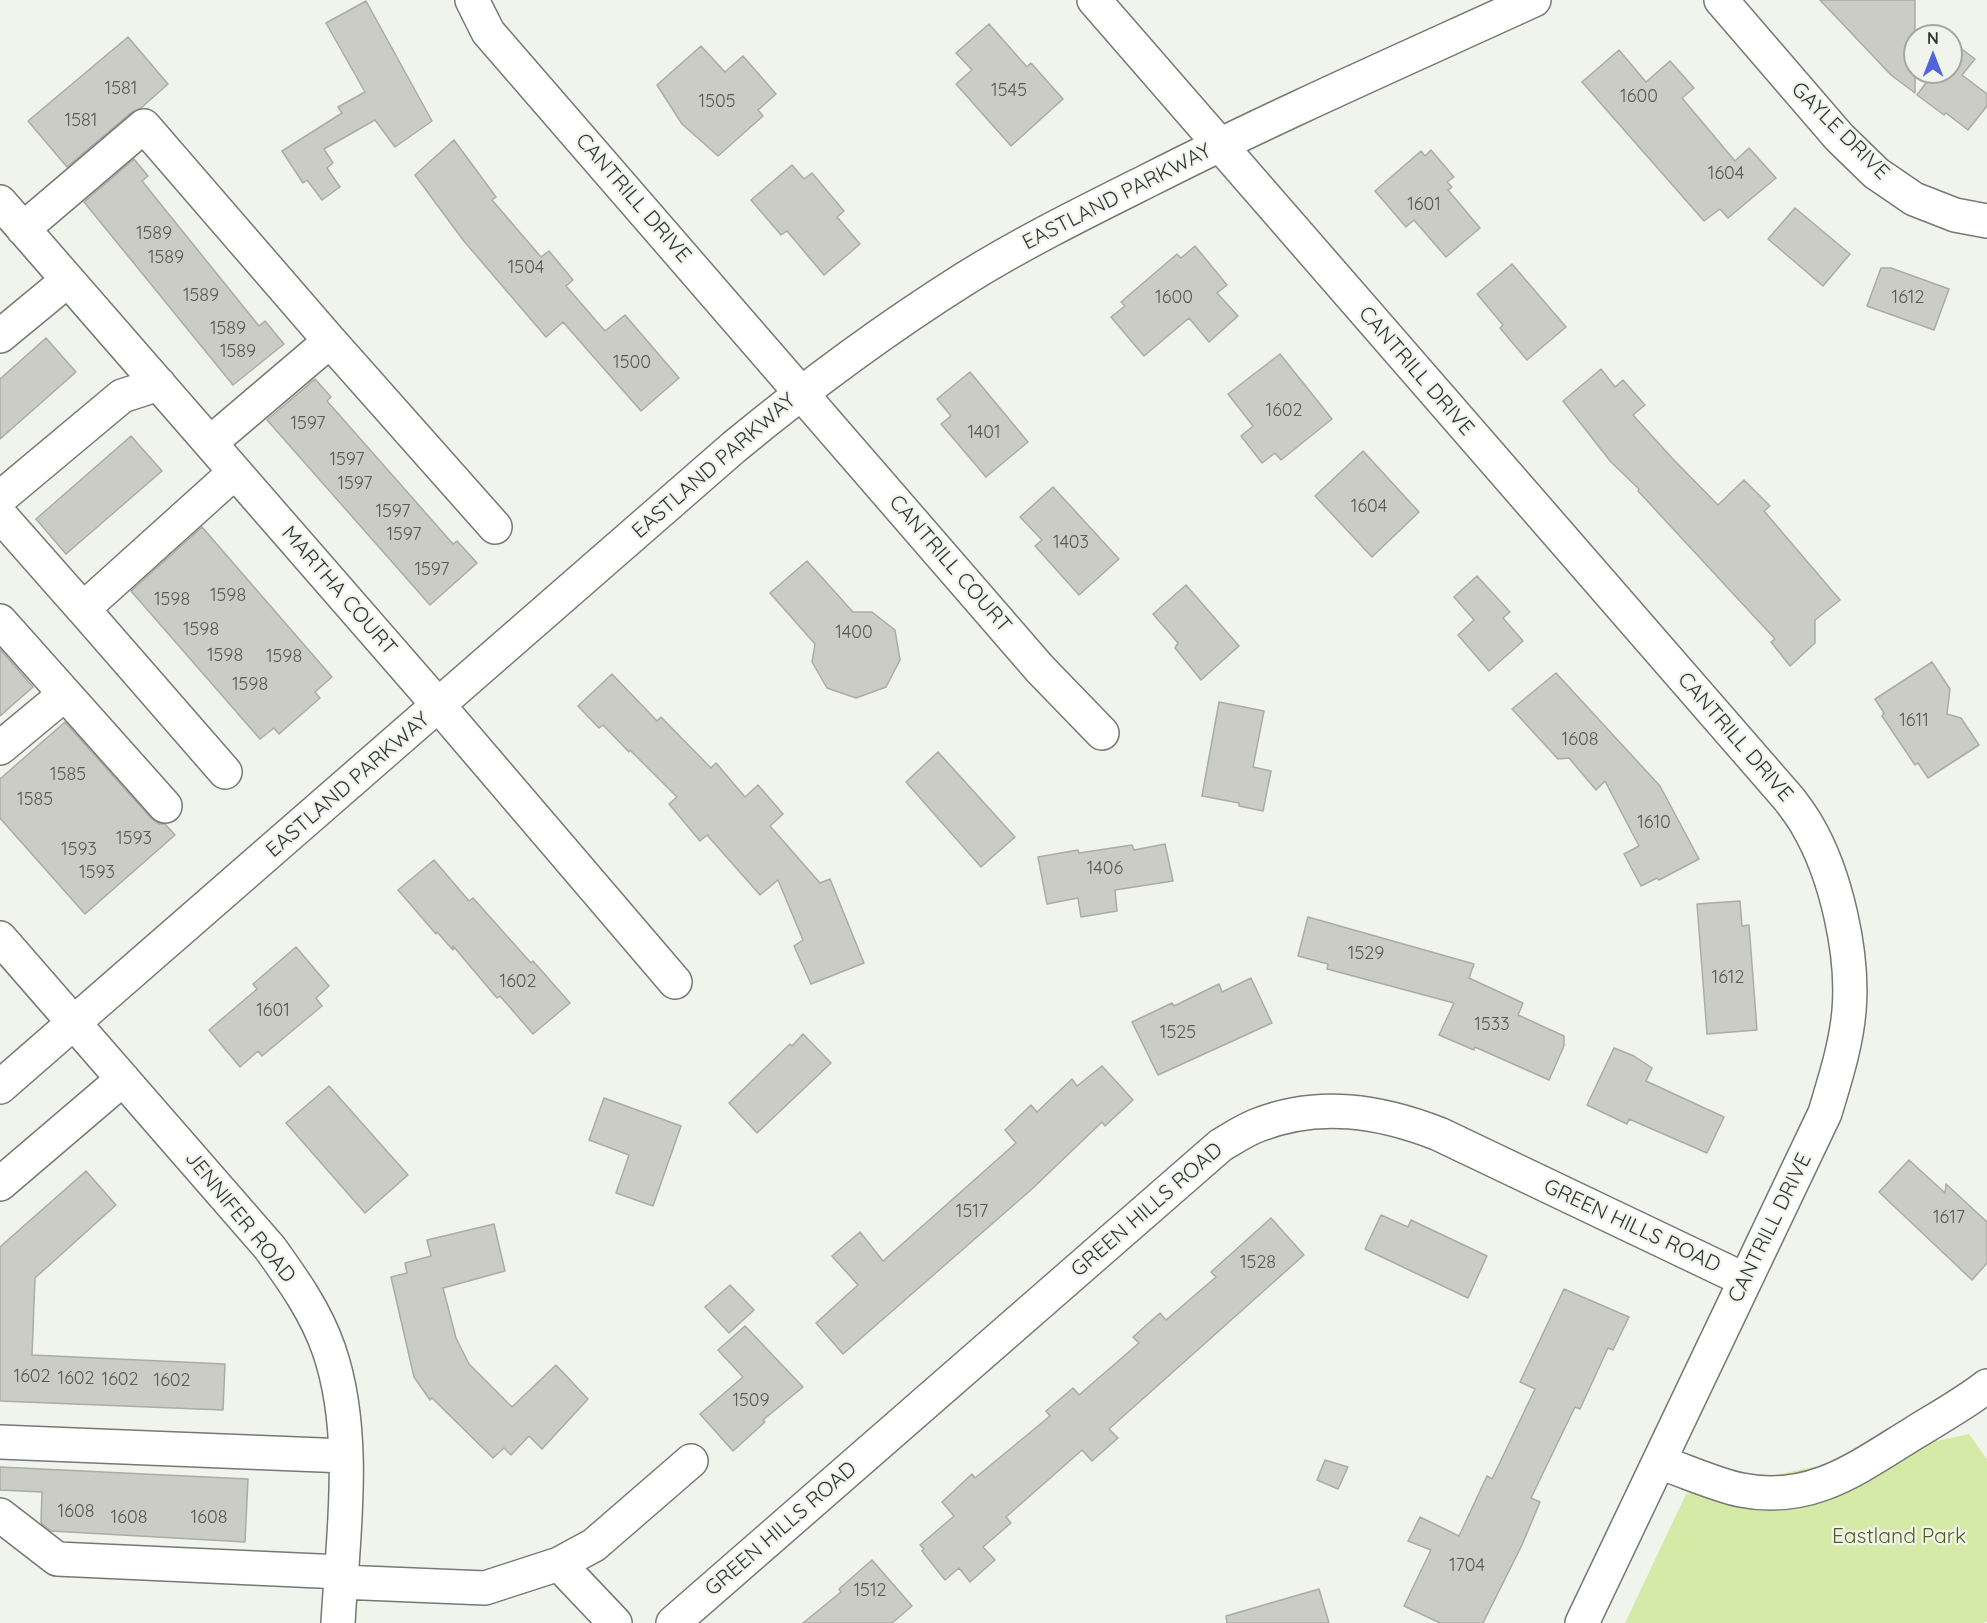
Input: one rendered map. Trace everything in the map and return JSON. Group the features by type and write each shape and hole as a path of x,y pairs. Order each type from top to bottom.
{"street":[{"name":"CANTRILL DRIVE","path":"472,0 488,32 801,392"},
{"name":"CANTRILL DRIVE","path":"1094,0 1789,798 1807,824 1820,851 1841,915 1849,962 1849,1010 1842,1058 1825,1113 1581,1623"},
{"name":"EASTLAND PARKWAY","path":"0,1087 734,447 801,392 906,317 967,278 1075,217 1218,145 1534,0"},
{"name":"GAYLE DRIVE","path":"1721,0 1839,137 1876,173 1914,199 1955,214 1987,220"},
{"path":"23,229 144,126 495,527"},
{"name":"MARTHA COURT","path":"0,202 439,706 675,982"},
{"path":"0,336 68,280"},
{"path":"210,443 330,341"},
{"path":"0,498 122,396 159,384"},
{"name":"CANTRILL COURT","path":"801,392 1040,669 1102,733"},
{"path":"83,609 235,472"},
{"path":"0,515 225,772"},
{"path":"0,621 165,806"},
{"path":"0,748 65,694"},
{"name":"JENNIFER ROAD","path":"0,938 270,1248 310,1308 329,1350 338,1384 345,1428 346,1456 338,1623"},
{"path":"0,1184 123,1079"},
{"name":"GREEN HILLS ROAD","path":"672,1623 1221,1145 1268,1122 1290,1115 1330,1111 1367,1113 1408,1122 1439,1134 1745,1280"},
{"path":"1659,1461 1740,1490 1773,1493 1799,1491 1823,1485 1854,1470 1987,1386"},
{"path":"0,1442 346,1456"},
{"path":"0,1515 57,1559 485,1588 559,1564 594,1545 691,1461"},
{"path":"559,1564 615,1623"}],"green space":[{"name":"Eastland Park","path":"1969,1434 1987,1459 1987,1621 1984,1623 1625,1623 1686,1494"}],"building":[{"path":"1820,0 1915,0 1915,24 1903,24 1903,84 1891,75"},
{"path":"366,1 432,121 395,147 375,120 324,149 333,163 327,168 340,187 322,200 307,180 303,183 282,151 342,113 338,107 365,92 326,23"},
{"path":"989,24 1027,67 1031,63 1063,99 1011,146 956,84 972,70 956,53"},
{"path":"128,37 168,84 67,167 28,121"},
{"path":"701,46 725,72 743,56 776,94 758,110 763,116 718,156 682,124 657,85"},
{"path":"1619,50 1646,82 1670,61 1694,88 1682,98 1735,161 1749,148 1776,178 1728,218 1720,209 1704,221 1582,82"},
{"path":"1963,50 1975,59 1963,74"},
{"path":"1963,76 1987,94 1987,106 1968,130 1917,95 1925,84 1963,84"},
{"path":"1903,84 1915,84 1915,93"},
{"path":"454,140 496,197 492,200 541,257 549,251 573,280 566,286 605,331 625,315 679,378 641,411 563,322 546,337 463,240 415,175"},
{"path":"1431,150 1454,177 1447,182 1452,187 1448,190 1480,228 1446,257 1414,220 1406,227 1375,191 1421,151 1425,156"},
{"path":"134,159 148,176 142,181 259,326 265,321 284,344 233,385 84,202"},
{"path":"792,165 804,179 812,173 844,211 837,217 860,244 824,275 787,231 781,235 751,200"},
{"path":"1795,208 1850,254 1823,286 1768,239"},
{"path":"1195,246 1227,285 1217,293 1238,316 1209,342 1189,318 1144,356 1111,317 1125,306 1121,302 1177,254 1181,258"},
{"path":"1512,264 1566,327 1527,360 1500,328 1503,325 1477,294"},
{"path":"1881,268 1891,268 1949,289 1934,330 1867,306"},
{"path":"46,338 76,372 0,439 0,379"},
{"path":"1280,354 1332,419 1281,460 1275,453 1262,463 1241,436 1253,426 1228,394"},
{"path":"1601,369 1615,387 1623,380 1645,405 1633,415 1718,505 1744,480 1770,506 1764,511 1840,600 1815,620 1815,643 1790,666 1771,642 1775,639 1638,491 1639,489 1611,462 1563,401"},
{"path":"970,372 1028,442 986,477 941,424 951,416 937,399"},
{"path":"315,379 331,397 327,401 453,544 457,541 477,563 430,605 267,420"},
{"path":"131,436 162,471 66,554 36,519"},
{"path":"1363,451 1419,512 1372,557 1315,496"},
{"path":"1053,487 1119,559 1079,595 1035,546 1042,540 1020,517"},
{"path":"202,527 332,677 315,692 320,698 279,734 274,728 260,739 131,591"},
{"path":"807,561 853,612 872,612 895,630 900,660 886,687 856,698 827,688 812,662 815,644 770,593"},
{"path":"1477,576 1510,612 1503,618 1523,641 1489,671 1458,635 1474,620 1454,597"},
{"path":"1186,585 1239,646 1201,680 1175,648 1178,643 1153,614"},
{"path":"0,649 33,687 0,716"},
{"path":"1932,662 1950,689 1947,714 1961,718 1979,745 1928,778 1918,763 1915,765 1882,716 1884,713 1875,699"},
{"path":"1556,673 1660,786 1699,859 1659,880 1657,878 1641,886 1624,854 1639,846 1605,781 1596,790 1569,758 1558,759 1512,709"},
{"path":"612,674 657,721 661,717 711,768 716,763 745,797 758,785 783,814 770,826 820,883 830,879 864,963 811,984 794,946 803,940 778,880 760,895 707,835 700,841 669,804 677,797 603,725 599,728 578,706"},
{"path":"1219,702 1264,711 1253,767 1271,771 1263,811 1239,806 1239,803 1202,796"},
{"path":"65,722 151,818 159,824 165,824 175,835 85,914 0,818 0,779"},
{"path":"938,752 1015,837 981,867 906,782"},
{"path":"1165,844 1173,881 1115,890 1117,911 1081,917 1078,898 1047,904 1038,857 1078,850 1079,853 1132,845 1134,850"},
{"path":"434,860 469,901 473,898 570,1003 533,1034 500,996 497,998 453,946 453,950 437,932 436,934 398,890"},
{"path":"1740,901 1742,926 1749,925 1757,1030 1707,1034 1697,904"},
{"path":"1308,917 1474,964 1469,978 1523,1003 1518,1015 1564,1036 1564,1046 1549,1080 1475,1047 1474,1050 1439,1035 1454,1003 1327,969 1328,964 1298,956"},
{"path":"296,947 329,986 316,998 322,1006 262,1056 258,1051 240,1067 209,1030 257,989 253,984"},
{"path":"1251,978 1272,1023 1158,1075 1132,1022 1172,1003 1174,1006 1219,984 1222,992"},
{"path":"803,1034 831,1063 757,1133 729,1103"},
{"path":"1614,1048 1634,1056 1652,1068 1646,1081 1724,1117 1707,1153 1629,1119 1627,1124 1587,1105"},
{"path":"1102,1066 1133,1100 1105,1126 1102,1122 1032,1189 843,1354 816,1323 858,1285 832,1256 860,1232 883,1261 1016,1143 1005,1130 1031,1105 1037,1112 1072,1079 1077,1086"},
{"path":"329,1086 408,1175 365,1213 286,1123"},
{"path":"604,1098 681,1126 653,1206 616,1193 629,1155 589,1140"},
{"path":"1909,1160 1945,1193 1946,1184 1987,1222 1987,1263 1972,1280 1879,1192"},
{"path":"86,1171 116,1205 35,1278 32,1355 225,1364 223,1410 0,1401 0,1247"},
{"path":"1381,1215 1408,1227 1411,1220 1487,1256 1468,1298 1365,1249"},
{"path":"1271,1218 1304,1255 1109,1429 1118,1438 1092,1461 1082,1450 1006,1517 1011,1523 983,1547 995,1560 970,1582 959,1568 945,1580 922,1551 924,1549 920,1545 954,1516 942,1502 972,1474 975,1478 1050,1416 1046,1411 1073,1388 1079,1395 1139,1343 1133,1337 1160,1313 1166,1320 1216,1277 1211,1272"},
{"path":"494,1224 505,1271 443,1288 456,1338 469,1364 512,1407 556,1365 588,1399 542,1449 529,1436 511,1455 504,1448 493,1458 432,1398 430,1400 414,1377 391,1277 407,1273 405,1263 431,1256 427,1240"},
{"path":"730,1285 754,1310 729,1333 705,1307"},
{"path":"1564,1289 1629,1317 1613,1350 1608,1348 1580,1409 1575,1407 1531,1498 1540,1502 1522,1545 1483,1623 1440,1623 1404,1606 1431,1550 1408,1541 1420,1517 1459,1536 1487,1476 1492,1479 1535,1389 1520,1382"},
{"path":"745,1326 803,1387 763,1420 765,1422 733,1451 700,1414 743,1377 718,1350"},
{"path":"1325,1460 1348,1467 1338,1489 1317,1480"},
{"path":"0,1467 248,1479 245,1542 51,1531 41,1523 42,1492 0,1490"},
{"path":"872,1560 912,1606 892,1623 803,1623 841,1592 839,1589"},
{"path":"1319,1589 1329,1623 1227,1623 1226,1616"}]}
